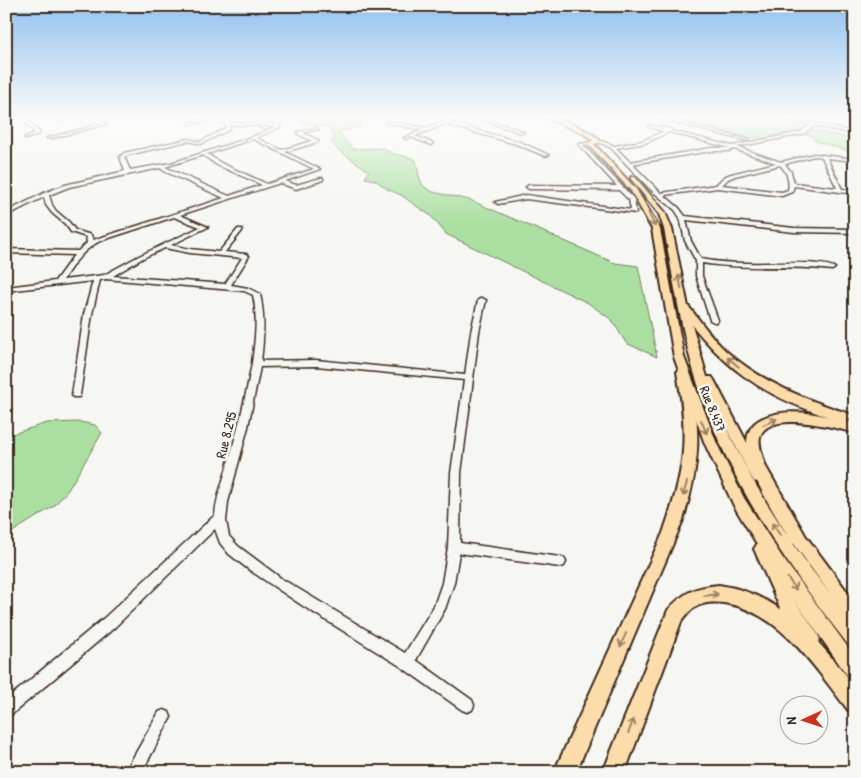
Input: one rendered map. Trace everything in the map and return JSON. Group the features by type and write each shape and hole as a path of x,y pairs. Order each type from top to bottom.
{"highway":[{"path":"685,309 709,341 734,364 771,387 821,410 855,420"},
{"path":"564,772 671,533 680,506 688,477 692,423 683,372"},
{"path":"798,538 762,474 754,455 753,440 758,427 773,419 792,417 811,418 855,428"},
{"path":"614,772 674,616 689,600 711,593 733,595 763,607 799,634 855,703"}],"main road":[{"name":"Rue 8.437","path":"600,153 634,190 656,229 683,372 711,444 739,502 777,562 855,672"},
{"name":"Rue 8.437","path":"608,153 633,178 662,214 668,229 697,359 711,408 731,453 760,506 802,569 855,640"},
{"path":"697,359 763,486 855,616"},
{"path":"739,502 786,602 855,698"}],"street":[{"path":"128,172 122,158 129,153"},
{"path":"58,282 78,253 90,243 318,169 287,153"},
{"path":"543,153 547,155"},
{"path":"498,202 526,197 634,212 632,200 587,153"},
{"path":"620,153 683,218 688,241 699,261 699,276 714,320"},
{"path":"630,163 659,160 689,153"},
{"path":"661,194 718,186 782,194 790,191 792,184 786,167 781,163 751,153"},
{"path":"6,214 46,194 82,182 161,166 204,154 219,164 266,185"},
{"path":"718,186 728,176 814,155 855,160"},
{"path":"824,156 840,190"},
{"path":"161,166 168,172 198,182 229,198"},
{"path":"280,181 296,187 321,179"},
{"path":"792,184 855,192"},
{"path":"529,187 620,188"},
{"path":"46,194 49,205 54,212 73,231 89,236 90,243"},
{"path":"76,395 88,314 101,278 204,227 174,215"},
{"path":"683,218 794,230 855,232"},
{"path":"220,254 240,230"},
{"path":"164,246 220,254 242,255 246,258 227,286"},
{"path":"6,251 78,253"},
{"path":"699,261 723,264 804,264 832,268"},
{"name":"Rue 8.295","path":"6,289 101,278 227,286 246,289 256,294 259,329 255,364 241,434 222,502 220,517 224,539 231,548 255,567 407,662 467,706"},
{"path":"407,662 439,609 448,584 454,547 456,473 478,314 482,300"},
{"path":"255,364 316,363 469,378"},
{"path":"6,710 109,623 220,517"},
{"path":"454,547 560,562"},
{"path":"133,772 164,717"}],"green space":[{"path":"343,153 392,153 412,158 416,160 423,186 433,192 470,200 615,263 638,266 657,357 626,343 612,320 588,303 446,234 431,216 401,195 387,189 375,180 365,178 369,171"},
{"path":"80,422 95,425 102,433 68,490 54,506 6,536 6,436 47,423"}]}
